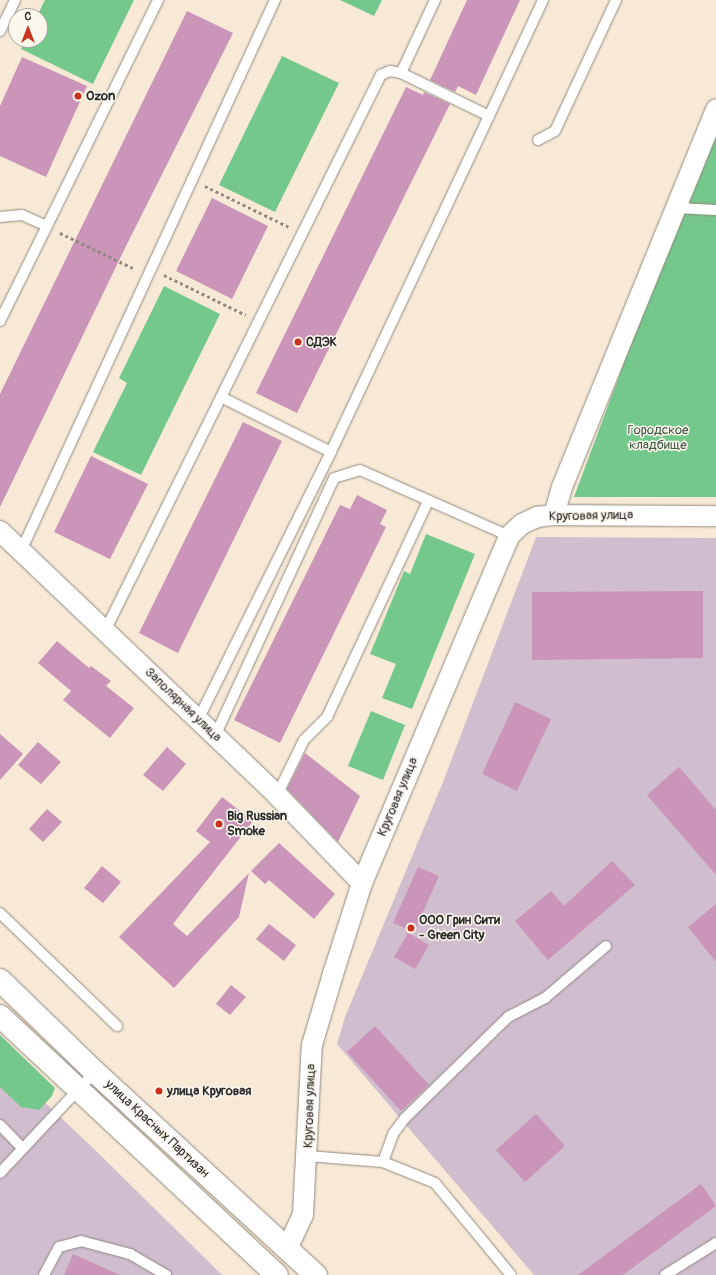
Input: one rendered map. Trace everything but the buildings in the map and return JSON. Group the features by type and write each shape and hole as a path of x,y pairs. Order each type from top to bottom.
{"main road":[{"name":"улица Красных Партизан","path":"0,980 95,1072 316,1275"},
{"name":"улица Красных Партизан","path":"0,1016 78,1091 273,1271"},
{"name":"Круговая улица","path":"273,1271 287,1249"}],"street":[{"path":"554,515 562,487 677,208 716,108"},
{"name":"Круговая улица","path":"287,1249 303,1214 308,1156 312,1045 362,883 509,536 529,520 554,515 716,516"},
{"name":"Заполярная улица","path":"0,531 277,795 362,883"}],"lane":[{"path":"0,31 15,0"},
{"path":"0,321 158,0"},
{"path":"21,551 275,0"},
{"path":"401,73 435,0"},
{"path":"198,720 331,452 543,0"},
{"path":"538,140 555,131 616,0"},
{"path":"105,631 376,81 381,75 390,71 401,73 489,116"},
{"path":"677,208 716,210"},
{"path":"0,218 22,215 47,226"},
{"path":"221,397 331,452"},
{"path":"214,736 334,478 360,470 428,501 461,513 509,536"},
{"path":"277,795 304,740 327,717 428,501"},
{"path":"0,913 117,1026"},
{"path":"383,1162 393,1134 405,1118 503,1022 545,998 606,946"},
{"path":"0,1173 95,1072"},
{"path":"0,1126 23,1149"},
{"path":"308,1156 383,1162 436,1183 511,1275"},
{"path":"44,1275 59,1247 81,1241 130,1254 166,1275"},
{"path":"665,1275 716,1243"}],"path":[{"path":"192,180 302,233"},
{"path":"47,226 258,321"}],"shaded area":[{"path":"536,537 716,538 716,1275 534,1275 337,1044 345,1017 443,782"},
{"path":"0,1060 93,1148 222,1275 0,1275"}],"green space":[{"path":"45,0 134,0 93,84 21,49 48,48 48,8 41,8"},
{"path":"340,0 382,0 374,16"},
{"path":"282,56 339,83 275,212 219,185"},
{"name":"Городское кладбище","path":"716,116 716,497 574,497"},
{"path":"164,286 220,314 141,475 93,452 127,383 119,378"},
{"path":"426,534 475,554 412,709 382,698 396,664 370,654 404,571 410,574"},
{"path":"371,711 405,725 383,780 348,766"},
{"path":"0,1035 55,1088 52,1096 39,1110 21,1107 0,1087"}],"place":[{"name":"Ozon","path":"78,96"},
{"name":"СДЭК","path":"298,342"},
{"name":"Big Russian Smoke","path":"219,824"},
{"name":"ООО Грин Сити - Green City","path":"411,928"},
{"name":"улица Круговая","path":"159,1091"}]}
